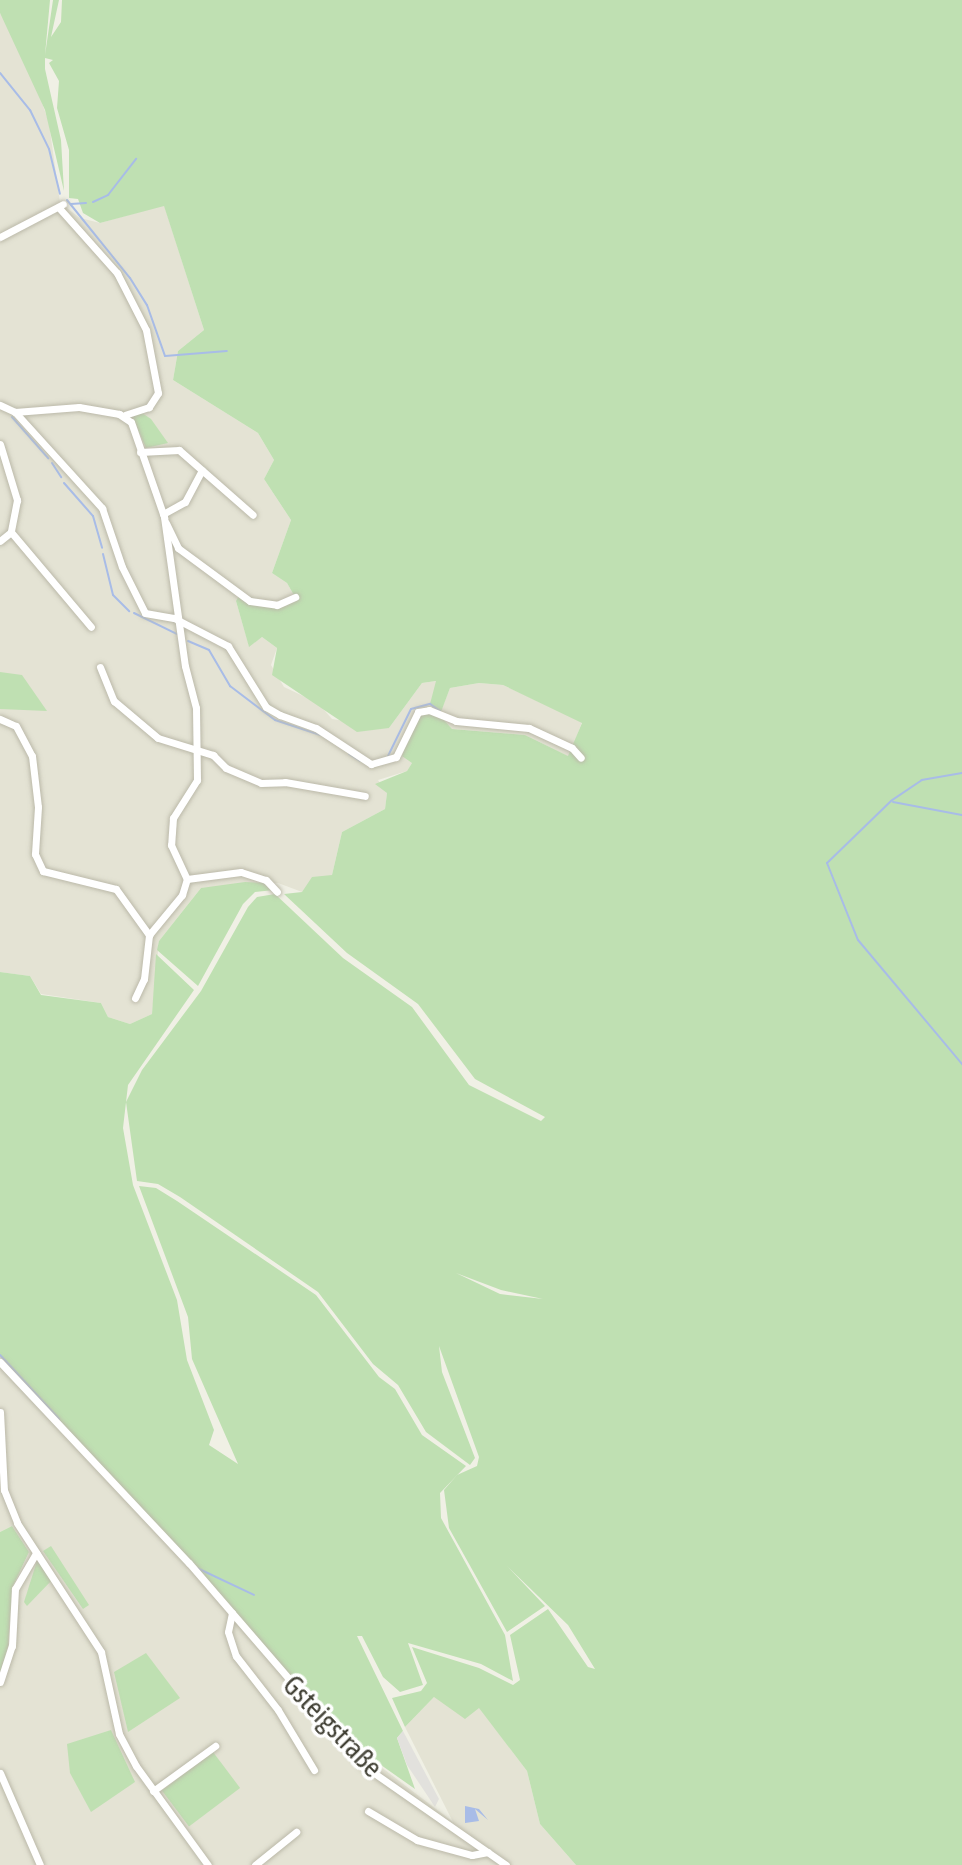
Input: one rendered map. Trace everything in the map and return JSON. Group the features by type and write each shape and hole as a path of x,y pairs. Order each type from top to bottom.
{"street":[{"path":"0,237 62,206 117,273 146,330 158,393 149,407 123,415 79,407 15,412"},
{"path":"0,405 15,412 105,513 142,610 150,617 182,621 233,650 266,707 316,728 371,764 396,757 418,712 429,710 456,721 529,728 572,748 581,758"},
{"path":"123,415 131,422 163,516 178,548 250,601 277,605 295,597"},
{"path":"0,444 17,500 11,532 0,541"},
{"path":"140,452 171,447 253,515"},
{"path":"163,516 187,499 202,470"},
{"path":"135,998 144,979 149,935 182,895 187,879 175,858 170,831 197,780 200,751 182,621 163,516"},
{"path":"11,532 91,627"},
{"path":"100,667 105,687 136,724 164,740 200,751 261,783 285,782 365,796"},
{"path":"0,719 16,726 32,756 38,807 35,854 43,871 116,889 149,935"},
{"path":"187,879 241,872 266,880 277,892"},
{"name":"Gsteigstraße","path":"0,1362 232,1613 364,1766 506,1865"},
{"path":"0,1412 4,1490 36,1553 101,1652 119,1734 153,1791 208,1865"},
{"path":"0,1682 12,1646 15,1589 36,1553"},
{"name":"Gsteigstraße","path":"232,1613 228,1632 236,1656 278,1710 314,1770"},
{"path":"153,1791 215,1746"},
{"path":"0,1773 40,1865"},
{"name":"Gsteigstraße","path":"368,1811 417,1840 472,1855 488,1852"},
{"path":"255,1865 296,1832"}],"shaded area":[{"path":"0,13 31,71 49,123 60,203 80,218 100,223 164,205 204,330 178,351 173,380 258,433 274,460 264,479 291,520 272,573 287,583 295,597 277,605 236,601 249,646 262,637 277,648 271,665 284,687 318,703 332,719 389,728 422,683 437,681 441,711 450,688 479,683 503,685 582,722 569,757 525,735 452,729 438,713 403,747 412,763 407,771 378,780 387,793 385,809 342,832 332,875 302,892 278,883 201,888 159,941 152,1014 130,1024 108,1017 101,1003 41,994 30,976 0,972"},
{"path":"0,1355 347,1741 453,1822 405,1727 434,1697 479,1707 527,1771 540,1824 576,1865 0,1865 0,1674 12,1588 29,1552 12,1526 0,1532"},
{"path":"403,1731 439,1799 435,1807 407,1765 397,1738"}],"green space":[{"path":"0,0 50,0 45,55 53,0 59,0 51,37 61,22 62,0 962,0 962,1865 576,1865 540,1824 527,1771 479,1708 465,1719 434,1697 405,1727 392,1698 421,1691 427,1683 412,1647 479,1668 513,1685 520,1680 510,1635 548,1609 588,1667 595,1669 568,1625 507,1566 545,1606 507,1632 449,1528 444,1490 457,1475 477,1466 479,1457 439,1346 442,1372 475,1458 470,1465 426,1432 398,1385 373,1364 318,1292 180,1197 158,1184 137,1181 126,1102 142,1070 201,991 248,907 257,897 275,894 343,958 412,1007 469,1085 541,1121 545,1117 475,1079 418,1004 347,953 284,894 302,892 312,877 332,875 342,832 385,809 387,793 375,784 407,771 412,763 402,756 418,712 438,713 452,729 525,735 568,756 582,723 503,685 479,683 450,688 441,712 430,704 436,681 422,683 389,728 357,732 272,675 277,648 262,637 249,647 236,601 240,594 276,605 295,597 287,583 272,573 291,520 264,479 274,460 258,433 173,380 178,351 204,330 164,206 100,223 83,213 78,199 69,198 69,150 57,108 59,81 49,63 53,60 45,58 45,69 61,140 64,191 45,110 0,13","holes":["456,1273 501,1290 543,1299 500,1294"]},
{"path":"142,413 151,419 168,443 146,448 132,416"},
{"path":"0,672 22,675 47,711 0,709"},
{"path":"245,882 267,883 274,890 255,892 243,904 198,986 157,950 159,941 201,888"},
{"path":"156,954 194,990 128,1085 123,1128 133,1185 177,1300 187,1360 214,1430 209,1445 238,1464 192,1359 188,1317 139,1186 156,1188 316,1295 379,1377 395,1389 422,1435 466,1466 440,1493 441,1518 505,1635 513,1681 481,1664 408,1643 423,1685 400,1692 383,1677 362,1636 357,1636 403,1731 397,1738 415,1789 347,1741 0,1355 0,972 30,976 41,995 101,1003 108,1017 130,1024 152,1014"},
{"path":"12,1526 29,1552 12,1588 8,1647 0,1674 0,1532"},
{"path":"51,1546 89,1605 83,1609 43,1551"},
{"path":"37,1561 52,1580 27,1606 24,1602"},
{"path":"146,1653 180,1698 128,1732 114,1672"},
{"path":"111,1730 135,1782 91,1812 70,1773 67,1744"},
{"path":"213,1752 240,1788 189,1826 162,1791"}],"water":[{"path":"465,1806 479,1809 488,1820 475,1809 479,1821 465,1823"}],"waterway":[{"path":"0,73 30,110 49,149 60,194"},
{"path":"93,202 108,195 136,159"},
{"path":"67,200 130,278 147,305 165,356 227,351"},
{"path":"71,204 86,203"},
{"path":"12,417 48,458"},
{"path":"52,463 61,477"},
{"path":"64,483 93,516 102,548"},
{"path":"103,554 113,595 129,611"},
{"path":"134,613 177,634"},
{"path":"188,641 209,650 230,686 275,720 320,735"},
{"path":"388,756 411,709 430,704 440,711"},
{"path":"349,754 360,761"},
{"path":"962,773 922,780 891,801 827,863 858,940 962,1064"},
{"path":"893,802 962,815"},
{"path":"0,1355 59,1419"},
{"path":"197,1568 254,1595"}]}
